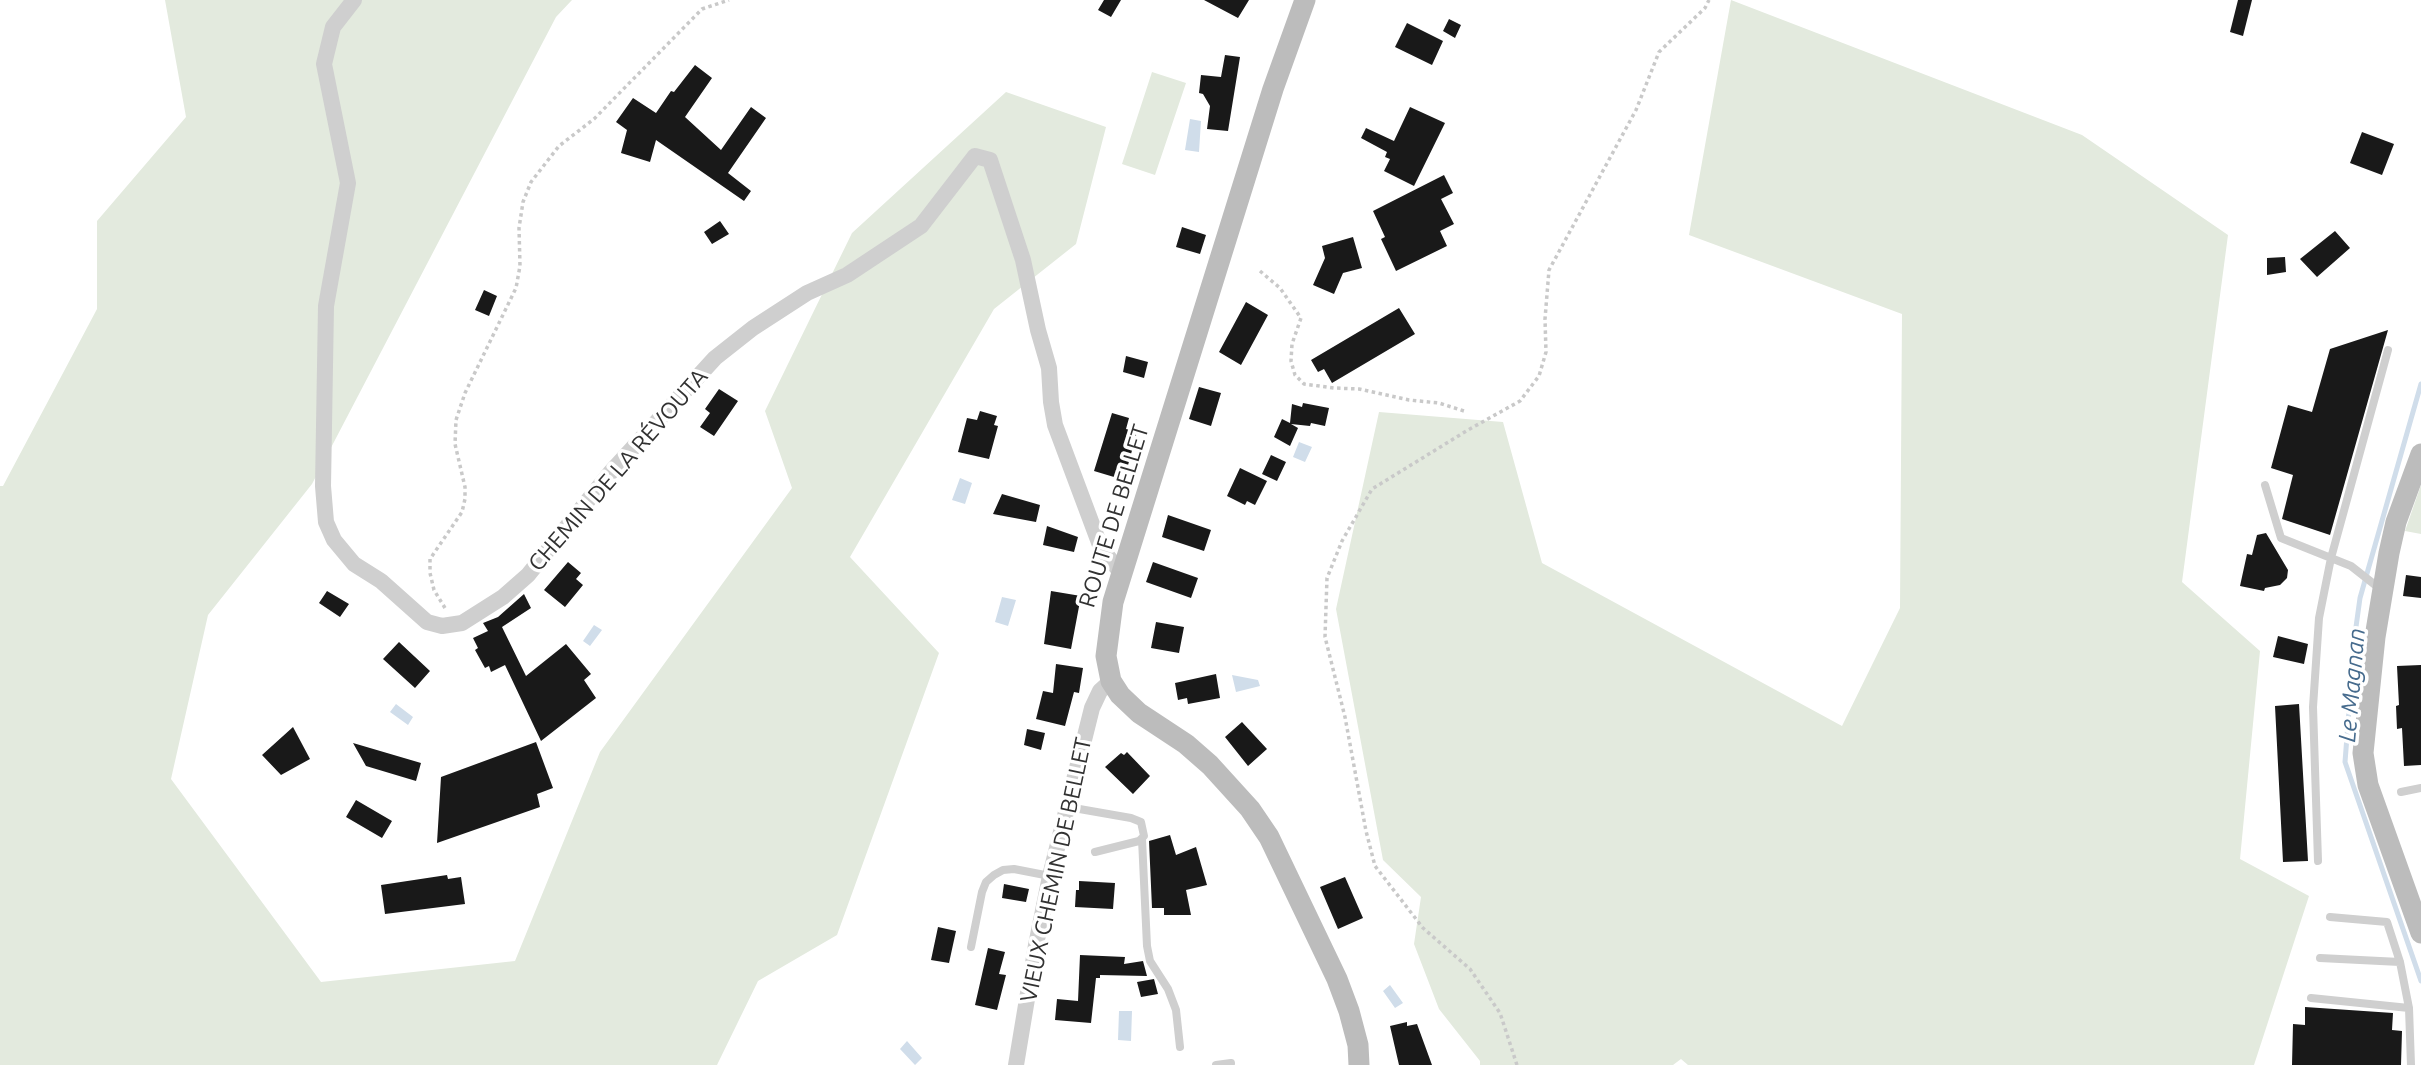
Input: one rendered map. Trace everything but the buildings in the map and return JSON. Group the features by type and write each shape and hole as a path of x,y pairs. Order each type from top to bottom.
{"main road":[{"name":"ROUTE DE BELLET","path":"1111,681 1106,656 1108,629 1122,574 1273,89 1306,0"},
{"path":"2421,454 2396,522 2378,587 2363,753 2368,785 2421,933"},
{"path":"1111,681 1120,695 1139,713 1186,744 1229,783 1269,837 1337,979 1358,1045 1359,1065"}],"street":[{"path":"354,0 333,27 324,64 348,183 326,306 323,486 326,522 334,540 354,564 381,581 427,622 442,626 462,623"},
{"name":"CHEMIN DE LA RÉVOUTA","path":"462,623 503,597 528,575 610,473 715,358 753,328 807,293 847,275 921,226 975,156 990,160 1023,260 1049,368 1055,425 1101,548 1122,574"},
{"name":"VIEUX CHEMIN DE BELLET","path":"1016,1065 1050,876 1092,708 1100,691 1111,681"}],"lane":[{"path":"2318,861 2313,708 2319,618 2330,558 2388,350"},
{"path":"2265,485 2281,538 2351,566 2378,587"},
{"path":"2401,792 2421,788"},
{"path":"1068,807 1141,822 1144,829 1142,839 1147,946 1150,961 1168,989 1176,1010 1180,1047"},
{"path":"1095,852 1142,839"},
{"path":"971,947 986,882 1003,870 1014,869 1050,876"},
{"path":"2330,917 2387,922 2400,962 2409,1008 2411,1065"},
{"path":"2320,958 2400,962"},
{"path":"2311,998 2409,1008"},
{"path":"1216,1065 1231,1063"}],"path":[{"path":"462,623 440,603 430,573 430,559 462,512 465,487 455,444 456,420 465,393 516,288 520,266 519,228 523,202 531,182 559,146 594,119 702,9 729,0"},
{"path":"1517,1065 1500,1013 1470,969 1423,928 1375,866 1345,717 1325,637 1327,578 1342,541 1372,489 1520,401 1539,376 1546,352 1545,318 1549,270 1636,110 1660,52 1705,8 1709,0"},
{"path":"1260,271 1280,288 1297,308 1301,318 1292,344 1291,361 1295,375 1304,384 1359,389 1409,400 1438,403 1464,411"}],"shaded area":[{"path":"165,0 572,0 556,17 312,484 208,615 171,779 321,982 515,961 600,752 792,488 765,411 852,233 1006,92 1106,127 1076,244 994,309 850,557 939,653 837,935 758,981 717,1065 0,1065 0,486 3,486 97,309 97,221 186,117"},
{"path":"1731,0 2082,135 2228,235 2182,582 2260,651 2240,859 2309,896 2254,1065 1688,1065 1681,1059 1673,1065 1480,1065 1480,1061 1439,1009 1414,944 1421,897 1383,860 1336,609 1379,412 1503,422 1542,563 1842,726 1900,608 1902,314 1689,235"},
{"path":"1152,72 1186,83 1155,175 1122,164"},
{"path":"2421,485 2421,534 2405,531"}],"water":[{"path":"1190,119 1201,121 1199,152 1185,150"},
{"path":"1299,442 1312,447 1305,462 1293,457"},
{"path":"960,478 972,483 965,504 952,500"},
{"path":"1002,597 1016,600 1008,626 995,622"},
{"path":"594,625 602,630 590,646 583,641"},
{"path":"1232,675 1258,680 1260,686 1236,692"},
{"path":"396,704 413,717 408,725 390,712"},
{"path":"1390,985 1403,1003 1395,1008 1383,991"},
{"path":"1119,1011 1132,1011 1131,1041 1118,1040"},
{"path":"907,1041 922,1058 915,1065 900,1049"}],"waterway":[{"name":"Le Magnan","path":"2421,384 2360,598 2345,762 2421,981"}]}
